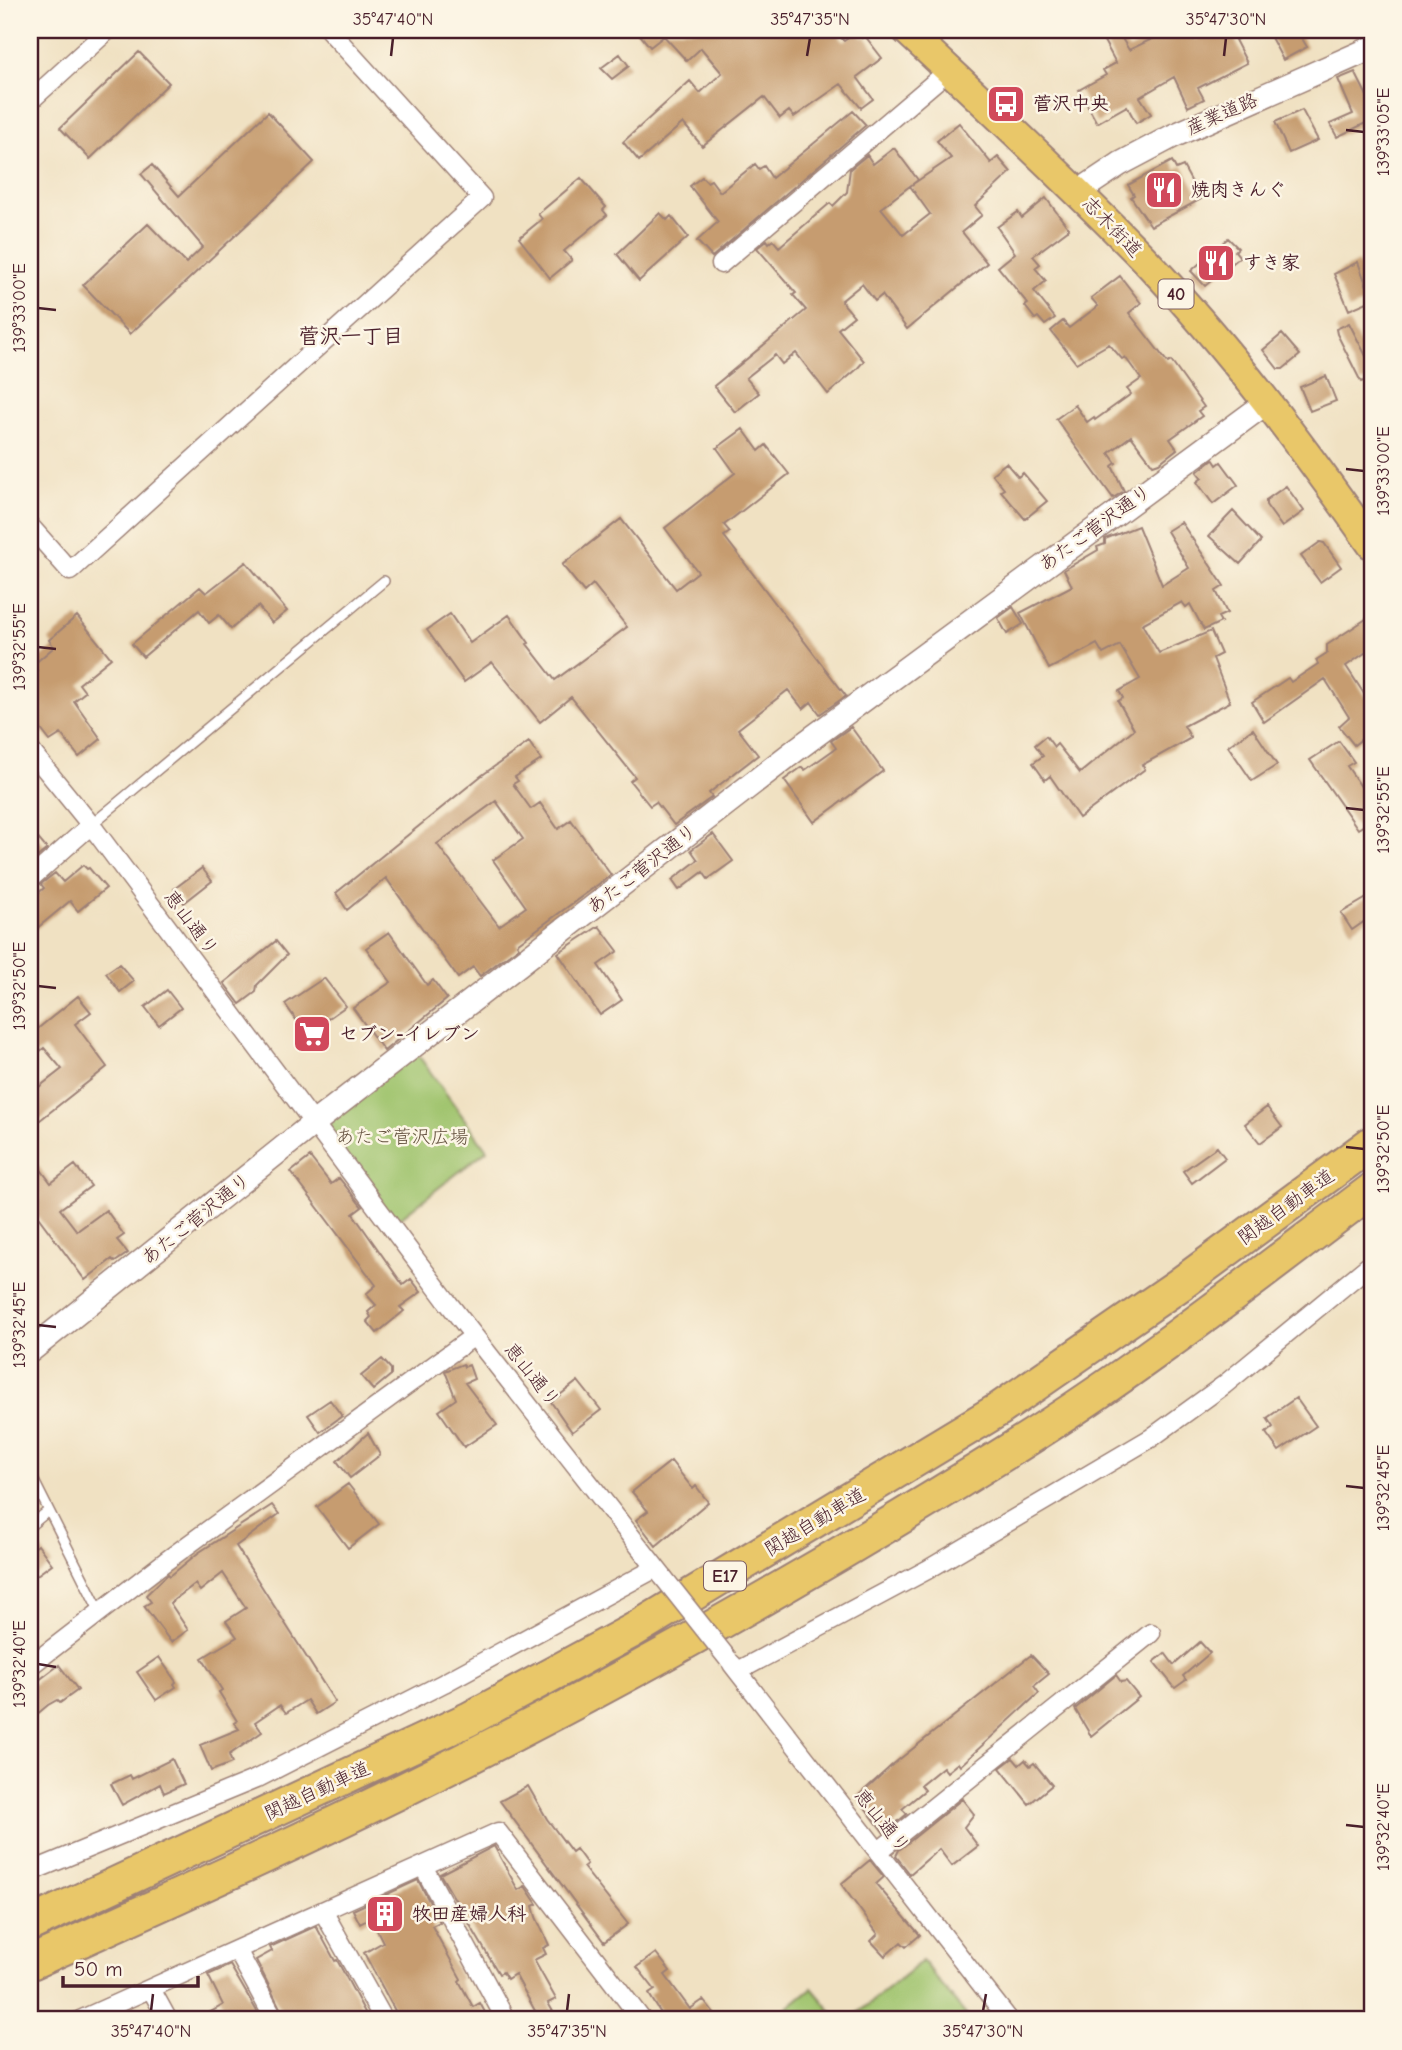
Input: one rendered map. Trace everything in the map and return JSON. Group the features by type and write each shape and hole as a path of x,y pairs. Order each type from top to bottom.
{"highway":[{"name":"関越自動車道","path":"30,1924 468,1719 632,1631 998,1410 1179,1285 1372,1143"},
{"name":"関越自動車道","path":"30,1963 329,1826 488,1748 650,1663 807,1573 1021,1443 1205,1315 1372,1190"}],"main road":[{"name":"志木街道","path":"906,30 1078,192 1166,284 1266,402 1372,545"}],"street":[{"path":"30,101 108,30"},
{"path":"30,526 70,571 482,198 329,30"},
{"name":"産業道路","path":"1078,192 1120,164 1165,140 1372,48"},
{"path":"721,264 949,70"},
{"name":"あたご菅沢通り","path":"30,1351 314,1123 797,749 1266,402"},
{"name":"恵山通り","path":"30,750 91,825 474,1336 1009,2020"},
{"path":"30,879 91,825"},
{"path":"733,1665 927,1570 1151,1438 1223,1385 1372,1263"},
{"path":"30,1667 100,1612 474,1336"},
{"path":"30,1872 256,1779 660,1572"},
{"path":"879,1851 1152,1633"},
{"path":"80,2020 498,1832 634,2018"},
{"path":"423,1866 506,2020"},
{"path":"323,1911 384,2020"},
{"path":"237,1950 275,2020"},
{"path":"151,1989 169,2020"}],"lane":[{"path":"91,825 384,581"},
{"path":"30,1474 100,1612"},
{"path":"30,1526 48,1511"}],"green space":[{"name":"あたご菅沢広場","path":"413,1048 487,1150 391,1225 314,1123"},
{"path":"922,1961 970,2020 849,2020"},
{"path":"812,1988 839,2020 772,2020"}],"building":[{"path":"636,30 834,30 844,41 857,32 862,38 865,36 882,58 857,77 873,99 861,108 841,84 794,117 789,111 780,118 764,97 702,146 683,123 639,161 623,142 690,81 700,93 722,73 701,48 687,61 664,36 650,47"},
{"path":"1171,30 1188,30 1194,40 1214,30 1254,30 1235,40 1247,63 1198,88 1204,99 1188,107 1174,77 1140,97 1151,114 1136,123 1127,106 1097,123 1079,90 1106,75 1103,70 1116,63 1104,41 1118,32 1129,50"},
{"path":"1267,30 1297,30 1307,47 1283,60"},
{"path":"139,52 169,83 90,159 60,128"},
{"path":"620,54 629,66 612,79 601,68"},
{"path":"1355,72 1372,106 1372,120 1337,137 1330,124 1353,114 1338,79"},
{"path":"1302,110 1318,140 1289,153 1275,122"},
{"path":"853,111 866,125 712,257 697,241 718,222 690,186 702,177 707,182 711,180 720,192 755,164 759,169 764,166 772,178"},
{"path":"268,112 314,162 130,334 83,285 148,224 186,263 203,247 141,174 152,165 179,196"},
{"path":"959,123 991,163 998,157 1011,172 975,206 982,215 962,232 987,263 907,329 882,295 875,301 862,284 841,301 854,316 838,329 864,361 856,370 828,394 796,353 782,364 775,355 746,378 759,393 735,412 714,386 806,310 793,295 796,293 757,248 767,240 769,243 773,240 779,247 830,203 833,206 847,192 850,169 867,155 873,164 894,148 918,180 910,186 951,158 937,141","holes":["910,186 930,214 903,235 881,208"]},
{"name":"焼肉きんぐ","path":"1172,161 1176,169 1183,166 1201,199 1151,226 1131,197 1134,195 1128,185"},
{"path":"581,178 606,207 603,210 607,215 564,251 572,260 550,278 519,238 542,219 538,214"},
{"path":"1046,198 1069,229 1033,256 1040,264 1035,268 1046,281 1034,291 1055,318 1045,325 1038,317 1035,319 1025,306 1028,304 998,267 1015,253 997,227 1018,212 1022,218"},
{"path":"660,213 667,220 671,216 688,237 639,281 617,254"},
{"name":"すき家","path":"1228,238 1238,248 1235,251 1240,257 1205,286 1191,271"},
{"path":"1358,262 1372,300 1349,310 1334,274"},
{"path":"1120,276 1141,303 1129,313 1168,363 1171,361 1204,407 1198,411 1202,416 1170,439 1177,449 1159,463 1153,465 1131,436 1109,453 1116,463 1112,466 1124,491 1113,498 1056,419 1075,405 1087,422 1094,417 1095,420 1131,394 1127,389 1141,379 1125,357 1122,359 1109,344 1076,363 1051,331 1063,321 1069,328 1098,306 1091,298"},
{"path":"1349,323 1366,356 1372,353 1372,378 1361,382 1337,334 1336,329"},
{"path":"1282,334 1300,355 1283,369 1278,369 1263,350"},
{"path":"1326,376 1336,401 1310,411 1300,387"},
{"path":"743,429 759,451 766,445 789,474 724,525 730,532 724,536 846,696 820,714 811,702 803,709 788,690 738,729 758,755 709,793 712,797 674,825 656,802 650,806 630,781 635,777 571,697 540,722 492,662 464,682 427,630 450,614 470,643 509,615 555,680 627,627 593,584 584,592 562,565 621,519 676,589 698,572 665,528 735,473 717,448"},
{"path":"1213,459 1217,465 1221,462 1238,485 1213,504 1197,482 1202,478 1197,472"},
{"path":"1006,463 1018,477 1023,473 1047,501 1025,519 1001,491 1004,489 992,474"},
{"path":"1286,486 1304,511 1282,527 1266,505 1266,500"},
{"path":"1233,511 1261,541 1240,564 1209,536"},
{"path":"1181,522 1224,586 1216,591 1227,613 1218,617 1221,622 1204,630 1190,604 1186,607 1182,602 1142,624 1159,653 1211,631 1221,654 1213,658 1230,702 1184,726 1191,738 1142,765 1145,769 1079,818 1050,776 1045,780 1033,763 1043,756 1035,745 1046,736 1054,747 1057,744 1080,773 1134,729 1118,701 1123,698 1119,691 1140,679 1120,645 1103,654 1097,644 1049,669 1020,613 1072,586 1064,570 1098,550 1097,547 1105,544 1105,539 1138,526 1162,585 1189,568 1167,531"},
{"path":"1320,542 1324,543 1341,567 1320,582 1301,556"},
{"path":"246,562 287,611 272,623 258,606 231,629 219,615 209,623 199,610 143,657 132,644 200,587 206,593"},
{"path":"1013,607 1023,624 1007,634 998,618"},
{"path":"1372,615 1372,648 1346,666 1372,706 1372,731 1354,745 1339,726 1349,717 1325,679 1264,722 1252,702 1288,678 1291,682 1318,664 1316,660 1327,653 1327,645"},
{"path":"77,616 111,658 79,684 85,692 74,701 101,739 79,757 61,734 50,741 30,715 30,676 37,670 33,665 54,647 49,640"},
{"path":"851,727 883,771 814,822 784,780 802,767 805,770 836,748 831,741"},
{"path":"1253,729 1277,765 1252,781 1228,746"},
{"path":"1339,741 1354,762 1347,766 1372,803 1372,820 1358,829 1310,760"},
{"path":"529,742 541,760 515,777 518,781 513,784 531,809 540,803 558,829 571,820 611,875 517,944 519,947 480,976 473,967 458,978 386,878 347,910 336,893 481,776","holes":["496,801 523,839 493,860 526,907 499,926 437,844"]},
{"path":"30,829 47,849 36,858 30,850"},
{"path":"713,834 733,861 708,879 703,872 679,890 672,880 698,860 691,850"},
{"path":"83,865 89,868 106,888 78,911 70,901 30,934 30,900 44,888 41,884 55,873 63,882"},
{"path":"202,868 212,881 184,903 174,889"},
{"path":"1372,895 1372,916 1352,930 1341,913"},
{"path":"599,926 618,951 598,965 622,1000 600,1015 558,953"},
{"path":"389,932 427,985 433,980 447,999 384,1051 353,1008 391,982 366,948"},
{"path":"276,941 287,955 257,985 256,992 240,1004 224,983"},
{"path":"119,964 134,981 120,992 106,973"},
{"path":"324,978 346,1006 306,1034 285,1004"},
{"path":"167,990 181,1008 159,1025 145,1007"},
{"path":"78,996 91,1012 75,1024 107,1067 30,1128 30,1094 62,1069 44,1048 30,1059 30,1035"},
{"path":"1267,1107 1282,1127 1260,1143 1245,1124"},
{"path":"1217,1147 1225,1158 1192,1183 1183,1171"},
{"path":"30,1155 51,1183 75,1165 91,1186 60,1209 77,1231 106,1210 124,1235 117,1240 128,1253 115,1262 112,1259 85,1280 30,1206 40,1197 30,1177"},
{"path":"310,1157 331,1184 339,1178 362,1207 353,1214 403,1285 411,1279 421,1292 400,1307 404,1311 377,1333 367,1321 371,1317 368,1312 376,1305 366,1294 376,1285 291,1172"},
{"path":"382,1359 391,1369 391,1375 373,1390 361,1376"},
{"path":"463,1364 464,1367 469,1365 474,1379 465,1383 497,1425 464,1447 439,1411 456,1399 445,1371"},
{"path":"578,1381 601,1410 572,1432 551,1402"},
{"path":"1296,1398 1316,1426 1279,1451 1266,1433 1273,1427 1267,1418"},
{"path":"330,1400 342,1416 320,1432 308,1415"},
{"path":"368,1433 380,1455 350,1478 337,1461"},
{"path":"671,1461 693,1489 696,1486 708,1502 656,1546 636,1520 648,1511 632,1492"},
{"path":"348,1484 379,1524 348,1548 317,1507"},
{"path":"272,1505 279,1514 236,1546 335,1702 316,1714 307,1700 286,1713 280,1705 255,1722 262,1732 229,1755 232,1763 211,1771 200,1745 239,1729 219,1692 222,1690 202,1658 237,1637 226,1621 246,1608 223,1573 200,1591 195,1584 170,1603 188,1630 171,1642 144,1606 151,1602 146,1595 168,1574 170,1576 198,1553"},
{"path":"38,1545 52,1564 30,1580 30,1551"},
{"path":"1200,1642 1210,1653 1183,1676 1186,1680 1175,1688 1154,1662 1165,1653 1174,1665"},
{"path":"1031,1655 1049,1674 1034,1686 1039,1693 960,1766 958,1763 947,1772 943,1767 921,1785 925,1790 902,1809 907,1814 884,1833 857,1797 891,1766"},
{"path":"159,1657 176,1682 176,1687 156,1700 137,1672"},
{"path":"59,1665 78,1690 60,1703 57,1700 48,1705 30,1720 30,1687"},
{"path":"1116,1675 1121,1682 1126,1681 1139,1697 1091,1736 1075,1709"},
{"path":"1013,1758 1019,1765 1025,1760 1030,1766 1034,1763 1052,1785 1029,1804 1000,1768"},
{"path":"172,1759 184,1784 164,1793 160,1784 122,1805 111,1784 130,1775 132,1779"},
{"path":"528,1786 547,1819 572,1852 576,1849 587,1864 583,1867 628,1924 604,1942 500,1801"},
{"path":"962,1799 974,1814 964,1827 978,1846 952,1866 939,1849 910,1874 896,1856 899,1850"},
{"path":"494,1846 518,1890 525,1886 537,1904 533,1906 536,1917 549,1945 543,1948 546,1954 534,1960 556,1999 548,2003 558,2020 540,2020 515,1974 507,1979 503,1972 499,1974 440,1874"},
{"path":"870,1860 884,1877 876,1884 920,1935 906,1947 901,1942 885,1956 871,1941 878,1934 841,1884"},
{"path":"418,1880 440,1922 432,1926 461,1979 459,1981 473,2007 480,2003 489,2020 400,2020 364,1953 383,1942 371,1918 360,1924 353,1910"},
{"path":"316,1926 369,2020 286,2020 256,1960 272,1951 270,1947"},
{"path":"656,1953 670,1971 665,1975 690,2009 703,2000 719,2020 665,2020 649,1994 655,1990 637,1967"},
{"path":"230,1965 262,2020 196,2020 223,2005 208,1975"}],"place":[{"name":"菅沢中央","path":"1006,104"},
{"name":"焼肉きんぐ","path":"1164,190"},
{"name":"すき家","path":"1216,263"},
{"name":"セブン-イレブン","path":"312,1034"},
{"name":"牧田産婦人科","path":"385,1914"}],"district":[{"name":"菅沢一丁目","path":"351,336"}]}
